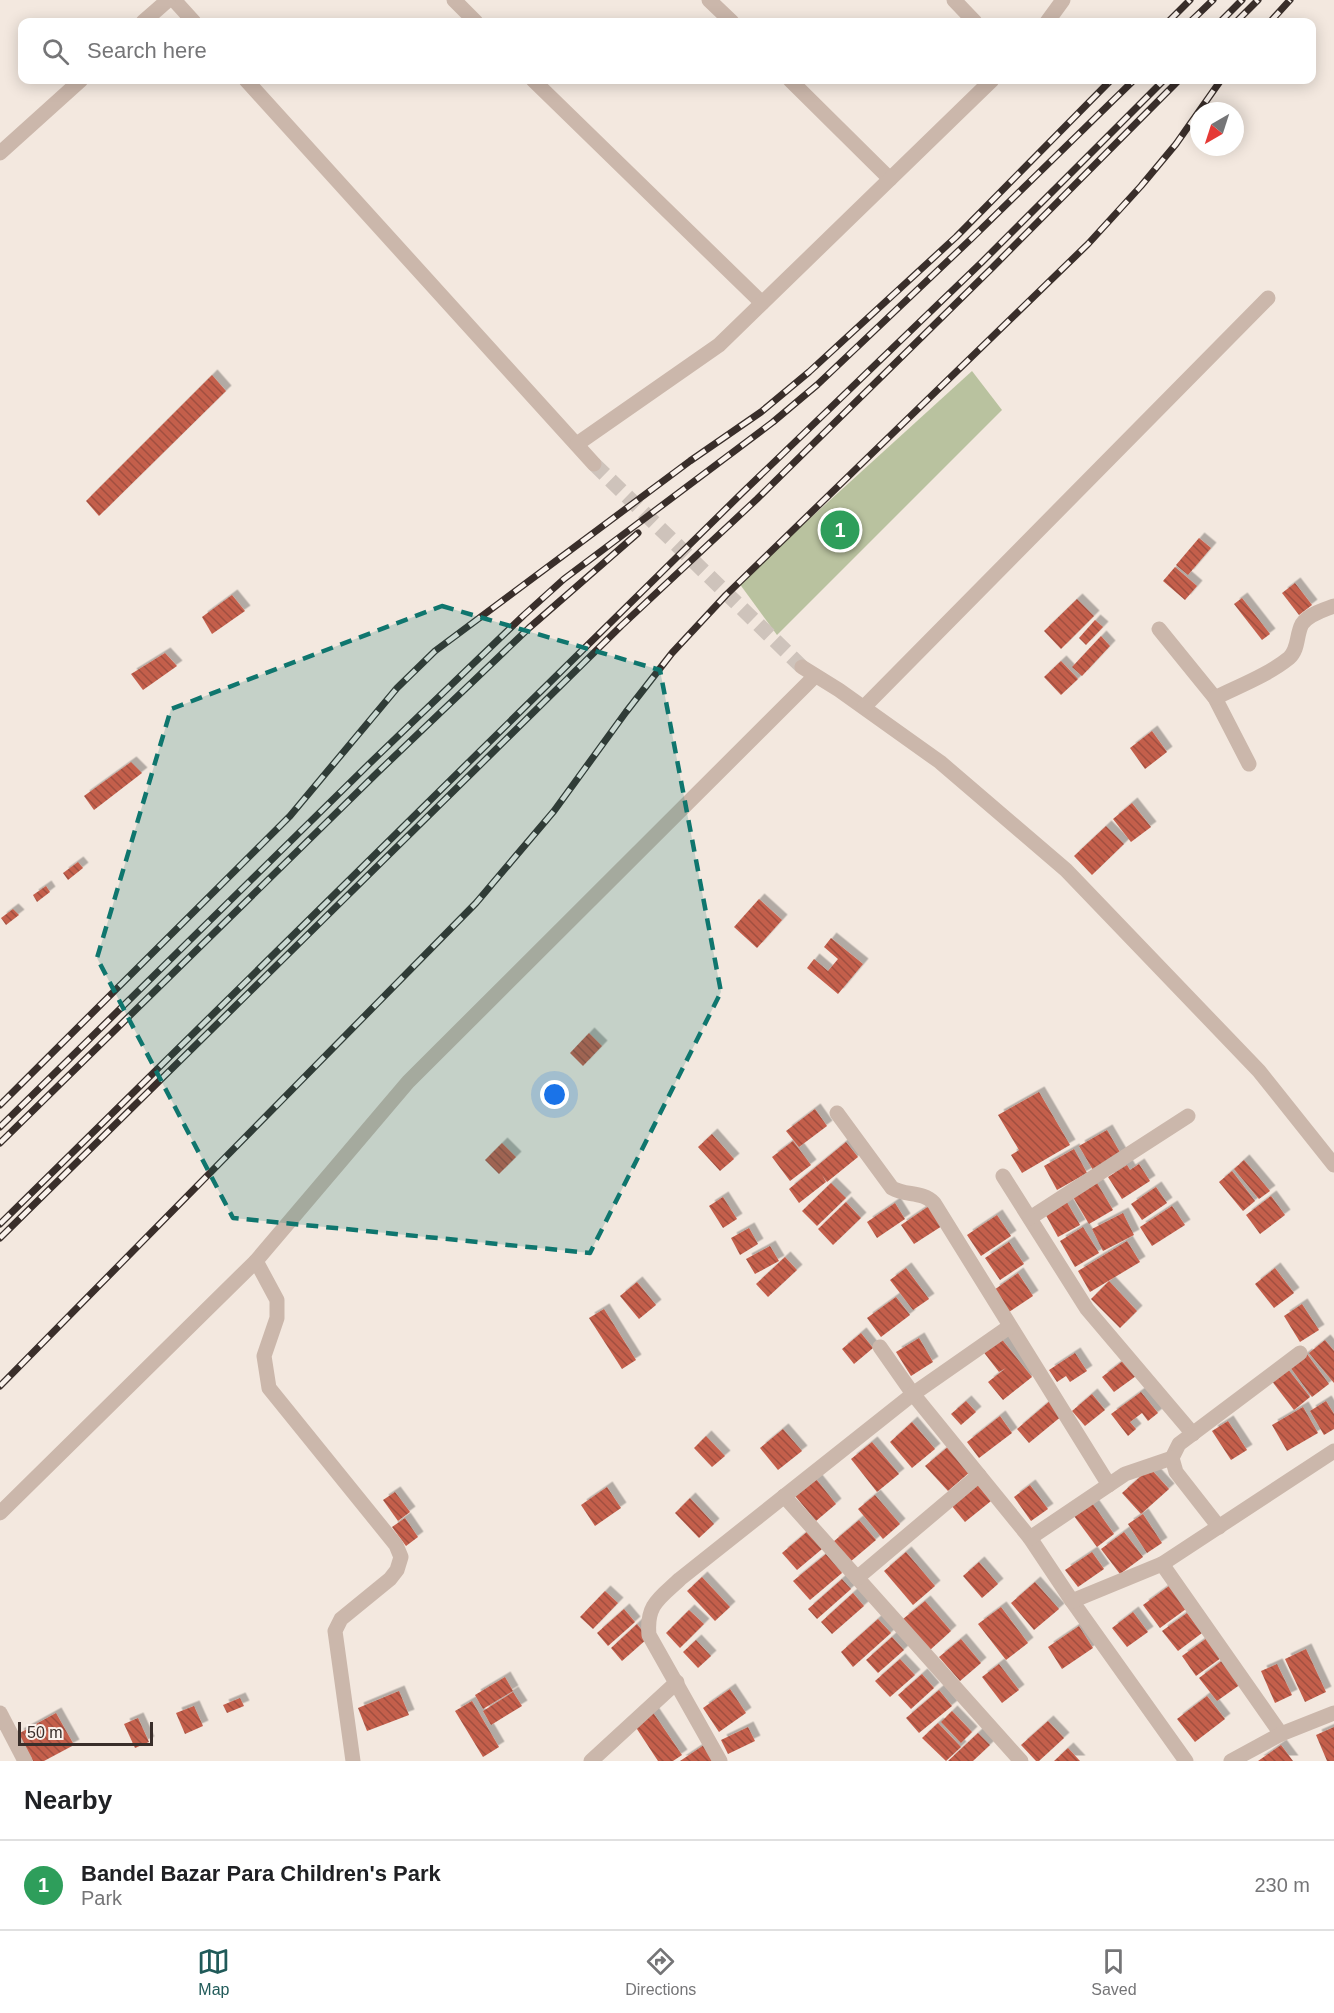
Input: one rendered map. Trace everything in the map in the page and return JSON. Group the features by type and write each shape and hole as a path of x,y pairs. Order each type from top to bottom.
{"street":[{"path":"148,18 168,0"},
{"path":"174,0 190,18"},
{"path":"454,0 472,18"},
{"path":"710,0 728,18"},
{"path":"954,0 971,18"},
{"path":"1050,18 1063,0"},
{"path":"0,153 77,84"},
{"path":"250,84 594,464"},
{"path":"537,84 762,303"},
{"path":"794,84 890,179"},
{"path":"576,444 719,345 988,84"},
{"path":"864,707 1268,298"},
{"path":"1215,698 1270,670 1290,657 1297,647 1302,625 1309,618 1334,606"},
{"path":"1159,629 1215,698 1249,764"},
{"path":"802,667 864,707 940,762 1066,870 1259,1071 1334,1165"},
{"path":"0,1513 256,1261 408,1082 815,676"},
{"path":"837,1113 892,1188 900,1192 927,1196 934,1203 1108,1485"},
{"path":"1030,1218 1188,1116"},
{"path":"1003,1176 1087,1309 1192,1434"},
{"path":"256,1261 277,1300 278,1318 264,1356 269,1388 396,1545 401,1557 397,1570 390,1579 341,1619 335,1631 353,1761"},
{"path":"720,1761 650,1635 648,1620 653,1605 680,1579 913,1394 1009,1327"},
{"path":"880,1347 913,1394 1030,1538 1186,1761"},
{"path":"1219,1527 1176,1472 1172,1458 1179,1444 1300,1353"},
{"path":"1072,1601 1162,1564 1334,1451"},
{"path":"1030,1538 1125,1474 1172,1458"},
{"path":"857,1578 979,1475"},
{"path":"784,1496 1021,1761"},
{"path":"1162,1564 1281,1734"},
{"path":"599,1758 677,1682"},
{"path":"0,1713 25,1761"},
{"path":"1231,1761 1281,1734 1334,1713"}],"highlighted area":[{"path":"442,606 660,670 721,992 590,1253 233,1218 97,958 171,709"}],"green space":[{"path":"972,371 1002,410 777,635 739,583"}],"building":[{"path":"212,375 226,391 99,516 86,501"},
{"path":"1199,538 1211,548 1188,575 1176,565"},
{"path":"1175,567 1197,586 1185,600 1163,581"},
{"path":"1295,583 1312,605 1299,615 1282,593"},
{"path":"232,595 245,611 212,634 202,617"},
{"path":"1242,598 1270,634 1262,640 1234,604"},
{"path":"1077,599 1094,616 1061,649 1044,631"},
{"path":"1095,620 1103,627 1086,645 1079,638"},
{"path":"1101,636 1110,646 1082,676 1072,667"},
{"path":"165,653 177,666 143,690 131,674"},
{"path":"1061,661 1078,679 1061,695 1044,677"},
{"path":"1152,731 1167,752 1145,769 1130,748"},
{"path":"131,762 142,773 94,810 84,796"},
{"path":"1132,803 1151,827 1131,842 1113,819"},
{"path":"1106,826 1124,844 1092,875 1074,856"},
{"path":"78,862 83,868 68,880 63,873"},
{"path":"46,886 50,892 37,902 33,895"},
{"path":"759,899 782,920 757,948 734,927"},
{"path":"13,909 19,915 6,925 1,918"},
{"path":"831,938 863,964 838,994 807,968 814,959 828,971 838,959 824,947"},
{"path":"589,1033 602,1046 583,1066 570,1053"},
{"path":"1039,1092 1070,1145 1022,1173 1011,1155 1019,1150 998,1115"},
{"path":"815,1109 827,1126 799,1147 786,1131"},
{"path":"1107,1130 1121,1154 1093,1170 1079,1146"},
{"path":"712,1134 734,1159 720,1171 698,1147"},
{"path":"793,1141 811,1165 790,1181 772,1157"},
{"path":"846,1142 858,1157 827,1182 822,1175 826,1182 799,1203 789,1189"},
{"path":"502,1143 516,1157 499,1174 485,1160"},
{"path":"1074,1149 1087,1173 1057,1190 1044,1166"},
{"path":"1244,1160 1270,1191 1259,1199 1234,1169"},
{"path":"1139,1164 1150,1181 1122,1199 1108,1177 1127,1165 1130,1170"},
{"path":"1232,1171 1255,1201 1243,1211 1219,1182"},
{"path":"831,1183 846,1198 817,1226 802,1211"},
{"path":"1097,1183 1113,1210 1089,1224 1073,1197"},
{"path":"1156,1187 1167,1203 1142,1220 1131,1204"},
{"path":"1271,1196 1285,1215 1260,1234 1246,1215"},
{"path":"723,1197 737,1219 723,1228 709,1206"},
{"path":"1065,1199 1080,1225 1058,1237 1043,1210"},
{"path":"846,1202 861,1218 833,1245 818,1229"},
{"path":"895,1203 905,1219 877,1238 867,1222"},
{"path":"929,1206 942,1226 914,1244 901,1225"},
{"path":"1172,1206 1185,1225 1152,1246 1140,1227"},
{"path":"1123,1213 1134,1235 1103,1251 1092,1229"},
{"path":"997,1215 1011,1236 981,1256 967,1235"},
{"path":"1083,1227 1099,1253 1075,1267 1060,1241"},
{"path":"749,1228 758,1244 740,1255 731,1238"},
{"path":"1127,1241 1140,1262 1090,1292 1078,1271"},
{"path":"1009,1242 1024,1264 1000,1280 985,1258"},
{"path":"770,1246 779,1261 755,1274 746,1259"},
{"path":"785,1257 797,1270 768,1297 756,1284"},
{"path":"906,1268 929,1299 913,1310 890,1280"},
{"path":"1275,1268 1294,1293 1274,1308 1255,1284"},
{"path":"1018,1273 1033,1296 1009,1312 994,1290"},
{"path":"1109,1281 1137,1311 1120,1328 1091,1299"},
{"path":"637,1282 656,1305 639,1319 620,1296"},
{"path":"896,1297 910,1315 881,1337 867,1318"},
{"path":"1302,1304 1319,1330 1300,1342 1284,1316"},
{"path":"604,1309 636,1360 622,1369 589,1318"},
{"path":"861,1333 873,1348 854,1364 842,1349"},
{"path":"1000,1337 1032,1377 1003,1400 988,1382 1006,1368 999,1372 982,1350"},
{"path":"919,1338 933,1362 911,1376 896,1352"},
{"path":"1325,1340 1334,1351 1334,1383 1309,1353"},
{"path":"1075,1353 1087,1371 1070,1382 1066,1376 1057,1382 1049,1370"},
{"path":"1307,1354 1329,1384 1312,1397 1290,1367"},
{"path":"1124,1360 1136,1376 1114,1392 1102,1377"},
{"path":"1287,1368 1310,1397 1294,1410 1271,1380"},
{"path":"1141,1392 1158,1413 1148,1421 1142,1413 1130,1422 1136,1429 1128,1436 1111,1414"},
{"path":"1092,1394 1105,1410 1085,1426 1072,1411"},
{"path":"1051,1400 1063,1415 1029,1443 1017,1429"},
{"path":"966,1401 976,1412 961,1425 951,1414"},
{"path":"1326,1401 1334,1414 1334,1429 1324,1435 1310,1411"},
{"path":"1303,1407 1318,1433 1287,1451 1272,1425"},
{"path":"1000,1416 1012,1433 979,1458 967,1442"},
{"path":"1228,1421 1247,1450 1231,1460 1212,1431"},
{"path":"912,1422 935,1449 912,1468 890,1442"},
{"path":"783,1429 802,1451 778,1470 760,1448"},
{"path":"706,1436 725,1456 712,1467 694,1448"},
{"path":"872,1442 899,1474 877,1492 851,1459"},
{"path":"949,1446 971,1471 948,1491 925,1466"},
{"path":"1150,1468 1169,1489 1141,1514 1122,1493"},
{"path":"812,1474 836,1504 816,1521 791,1491"},
{"path":"977,1484 991,1501 965,1522 951,1505"},
{"path":"1030,1485 1048,1509 1031,1521 1014,1497"},
{"path":"607,1487 621,1508 595,1526 581,1505"},
{"path":"395,1492 410,1512 398,1521 383,1500"},
{"path":"875,1495 900,1524 883,1539 858,1509"},
{"path":"690,1498 714,1524 699,1538 675,1513"},
{"path":"1092,1503 1114,1534 1097,1547 1074,1516"},
{"path":"1143,1514 1162,1543 1147,1553 1128,1524"},
{"path":"405,1518 418,1537 406,1546 392,1527"},
{"path":"859,1520 876,1540 850,1562 833,1542"},
{"path":"808,1531 822,1549 797,1570 782,1553"},
{"path":"1124,1532 1143,1557 1120,1574 1101,1549"},
{"path":"906,1552 935,1586 913,1605 884,1571"},
{"path":"1092,1552 1104,1569 1078,1587 1065,1570"},
{"path":"826,1554 842,1573 810,1600 793,1581"},
{"path":"979,1562 998,1584 982,1598 963,1576"},
{"path":"702,1577 730,1607 715,1621 687,1591"},
{"path":"842,1579 851,1589 817,1619 808,1609"},
{"path":"1035,1582 1059,1609 1034,1630 1011,1603"},
{"path":"1169,1586 1186,1609 1160,1628 1143,1605"},
{"path":"605,1591 618,1603 593,1629 580,1617"},
{"path":"853,1593 864,1606 832,1634 821,1622"},
{"path":"925,1601 951,1631 930,1650 903,1619"},
{"path":"1001,1607 1028,1643 1006,1660 978,1624"},
{"path":"624,1609 635,1622 608,1646 597,1633"},
{"path":"689,1610 704,1624 680,1648 666,1633"},
{"path":"1133,1612 1148,1632 1127,1647 1112,1628"},
{"path":"1187,1613 1202,1633 1178,1651 1162,1631"},
{"path":"878,1619 891,1633 853,1667 841,1652"},
{"path":"637,1624 648,1638 622,1661 611,1648"},
{"path":"1079,1626 1093,1648 1062,1669 1048,1647"},
{"path":"892,1637 904,1650 878,1673 866,1660"},
{"path":"1207,1638 1221,1658 1196,1676 1182,1656"},
{"path":"961,1639 981,1663 960,1681 939,1657"},
{"path":"696,1640 711,1656 698,1668 683,1652"},
{"path":"1306,1649 1326,1692 1305,1702 1285,1659"},
{"path":"900,1659 915,1675 890,1697 875,1681"},
{"path":"1223,1660 1241,1684 1217,1701 1199,1678"},
{"path":"999,1664 1019,1690 1002,1703 982,1677"},
{"path":"1277,1664 1292,1695 1275,1703 1261,1671"},
{"path":"922,1674 934,1688 911,1709 898,1695"},
{"path":"505,1677 513,1691 483,1709 475,1695"},
{"path":"730,1689 746,1713 719,1732 703,1708"},
{"path":"939,1690 952,1706 919,1733 906,1718"},
{"path":"399,1691 409,1715 367,1731 358,1708"},
{"path":"513,1692 522,1706 491,1725 483,1711"},
{"path":"1207,1696 1225,1719 1195,1742 1177,1719"},
{"path":"240,1698 244,1706 227,1713 223,1705"},
{"path":"472,1701 499,1747 483,1757 455,1711"},
{"path":"194,1706 203,1726 185,1734 176,1713"},
{"path":"652,1711 682,1755 673,1761 658,1761 633,1723"},
{"path":"952,1711 972,1732 961,1743 941,1722"},
{"path":"56,1713 74,1745 44,1761 33,1761 18,1734"},
{"path":"138,1718 149,1742 135,1748 124,1724"},
{"path":"1048,1721 1064,1738 1039,1761 1036,1761 1021,1745"},
{"path":"938,1723 961,1747 946,1761 922,1738"},
{"path":"748,1727 755,1741 728,1754 721,1740"},
{"path":"1334,1727 1334,1761 1327,1761 1316,1735"},
{"path":"978,1733 990,1745 973,1761 948,1761"},
{"path":"704,1745 714,1761 680,1761"},
{"path":"1281,1745 1293,1761 1258,1761"},
{"path":"1068,1748 1080,1761 1054,1761"}],"tunnel":[{"path":"594,464 802,667"}],"railway":[{"path":"1172,18 1190,0"},
{"path":"1194,18 1213,0"},
{"path":"1224,18 1242,0"},
{"path":"1240,18 1258,0"},
{"path":"1274,18 1290,0"},
{"path":"0,1105 290,816 397,688 435,651 690,461 761,412 809,372 956,237 1107,84"},
{"path":"0,1127 524,615 564,579 773,422 817,385 1130,84"},
{"path":"0,1224 742,493 982,262 1160,84"},
{"path":"0,1238 621,626 757,499 1175,84"},
{"path":"0,1386 476,903 554,811 672,653 726,595 1088,244 1176,144 1218,84"},
{"path":"0,1143 377,773 529,628 638,533"}],"place":[{"name":"Bandel Bazar Para Children's Park","path":"840,530"}]}
